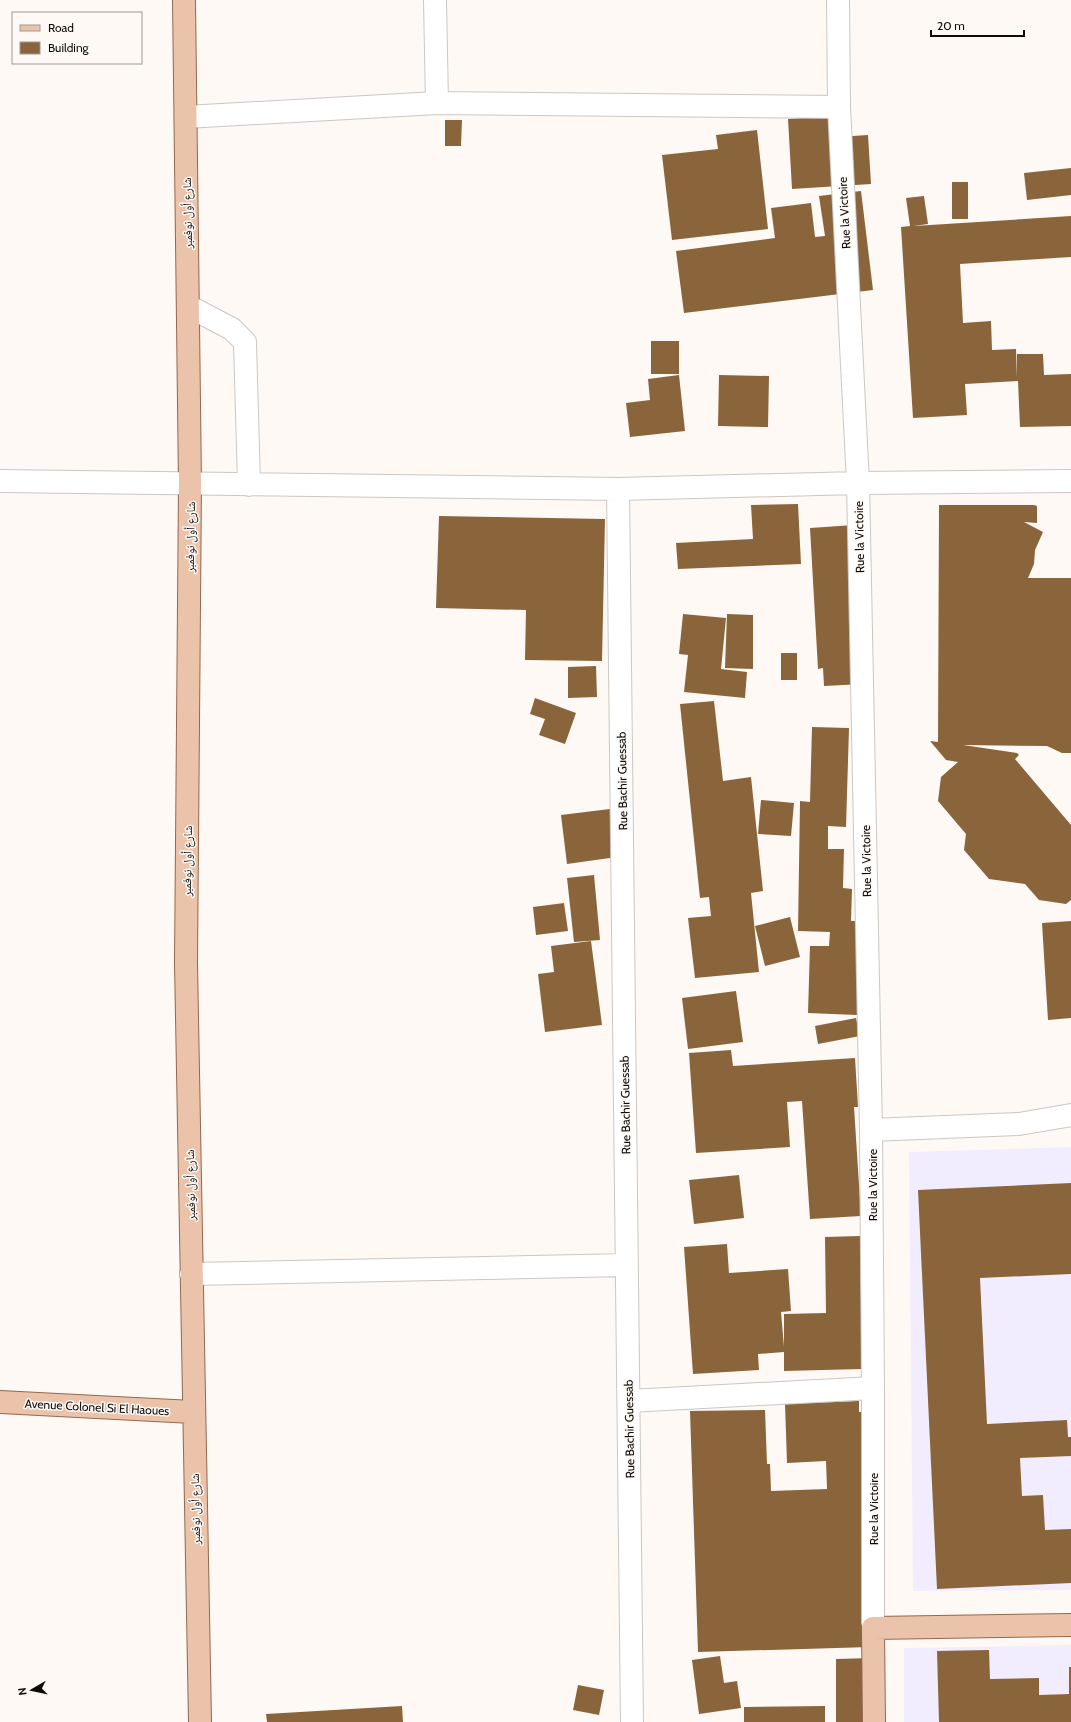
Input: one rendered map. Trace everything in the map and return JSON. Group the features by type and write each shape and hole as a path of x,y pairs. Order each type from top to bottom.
{"main road":[{"name":"شارع أول نوفمبر","path":"184,0 190,484 186,963 193,1412 200,1722"},
{"name":"Avenue Colonel Si El Haoues","path":"0,1402 193,1412"},
{"path":"872,1628 1071,1625"},
{"name":"Rue la Victoire","path":"872,1628 874,1722"}],"street":[{"path":"435,0 437,103"},
{"name":"Rue la Victoire","path":"838,0 839,106 858,483 871,1130 873,1388 872,1628"},
{"path":"186,118 437,103 839,106"},
{"path":"188,306 232,329 245,342 249,485"},
{"path":"0,481 618,489 858,483 1071,481"},
{"name":"Rue Bachir Guessab","path":"618,489 632,1722"},
{"path":"871,1130 1019,1124 1071,1115"},
{"path":"191,1274 627,1265"},
{"path":"629,1401 873,1388"}],"shaded area":[{"path":"1071,1147 1071,1590 913,1591 909,1152"},
{"path":"1071,1645 1071,1722 904,1722 904,1648"}],"building":[{"path":"837,116 838,137 868,135 871,184 792,189 788,119"},
{"path":"445,120 462,120 461,146 445,146"},
{"path":"757,130 768,229 672,240 662,155 718,149 716,135"},
{"path":"1071,168 1071,195 1027,200 1024,173"},
{"path":"952,182 968,182 968,219 952,219"},
{"path":"861,191 873,290 684,313 676,251 775,238 771,208 811,203 815,237 825,236 819,196"},
{"path":"924,196 928,224 914,226 1071,216 1071,257 960,264 963,323 991,321 992,350 1016,349 1017,378 1017,354 1043,354 1044,375 1071,374 1071,426 1020,427 1018,381 965,384 967,415 913,418 901,227 910,226 906,198"},
{"path":"651,341 679,341 679,374 651,374"},
{"path":"679,375 685,431 630,437 626,403 650,400 648,379"},
{"path":"719,375 769,376 768,427 718,426"},
{"path":"798,504 801,564 678,569 676,543 753,539 751,505"},
{"path":"939,505 1037,506 1037,523 1024,522 1043,532 1035,550 1034,564 1028,578 1071,578 1071,753 1062,753 1047,746 963,745 1017,753 1019,755 1015,759 1071,825 1071,900 1066,904 1039,900 1025,884 989,879 964,850 966,834 938,801 941,777 958,762 946,760 930,741 938,742"},
{"path":"439,516 605,519 602,661 525,660 526,610 436,608"},
{"path":"854,525 863,684 824,686 823,668 818,669 810,528"},
{"path":"683,614 726,618 721,669 747,672 745,698 684,692 688,655 679,654"},
{"path":"727,614 753,615 753,669 725,668"},
{"path":"781,653 797,653 797,680 781,680"},
{"path":"596,666 597,697 568,698 568,667"},
{"path":"535,698 576,713 565,744 539,735 545,719 530,714"},
{"path":"714,701 723,781 751,777 763,891 751,893 759,972 695,978 688,918 711,916 709,897 700,898 680,704"},
{"path":"812,727 849,728 846,827 828,826 828,849 844,849 843,888 852,889 851,921 859,921 857,1015 808,1013 810,946 829,946 830,932 798,931 800,801 810,802"},
{"path":"761,800 794,803 791,836 758,834"},
{"path":"610,809 617,857 567,864 561,815"},
{"path":"594,875 600,940 574,942 567,878"},
{"path":"564,903 568,931 536,935 533,907"},
{"path":"790,917 800,957 765,966 755,926"},
{"path":"1071,921 1071,1018 1048,1020 1042,923"},
{"path":"591,941 602,1025 545,1032 538,974 554,972 551,946"},
{"path":"736,991 743,1042 688,1049 682,998"},
{"path":"856,1018 860,1036 818,1044 815,1026"},
{"path":"731,1050 733,1066 855,1058 858,1107 854,1107 861,1216 810,1219 802,1101 787,1102 790,1147 696,1153 689,1053"},
{"path":"739,1175 744,1218 694,1224 689,1180"},
{"path":"1071,1183 1071,1274 980,1278 987,1424 1067,1420 1068,1437 1071,1437 1071,1456 1020,1458 1022,1496 1043,1495 1045,1530 1071,1529 1071,1583 937,1589 918,1190"},
{"path":"860,1236 862,1369 784,1371 784,1352 758,1354 759,1370 693,1374 684,1247 727,1244 729,1273 788,1269 791,1311 781,1312 784,1347 784,1314 826,1313 825,1237"},
{"path":"859,1401 859,1412 873,1411 870,1647 698,1652 690,1411 765,1410 767,1464 770,1464 771,1491 827,1489 826,1461 787,1463 785,1404"},
{"path":"989,1650 990,1679 1039,1678 1039,1695 1069,1694 1069,1667 1071,1667 1071,1722 939,1722 937,1651"},
{"path":"720,1656 724,1683 737,1681 741,1708 699,1714 692,1660"},
{"path":"871,1658 867,1722 836,1722 836,1659"},
{"path":"578,1685 604,1690 599,1715 573,1710"},
{"path":"402,1706 403,1722 267,1722 266,1714"},
{"path":"825,1706 825,1722 744,1722 744,1707"}]}
